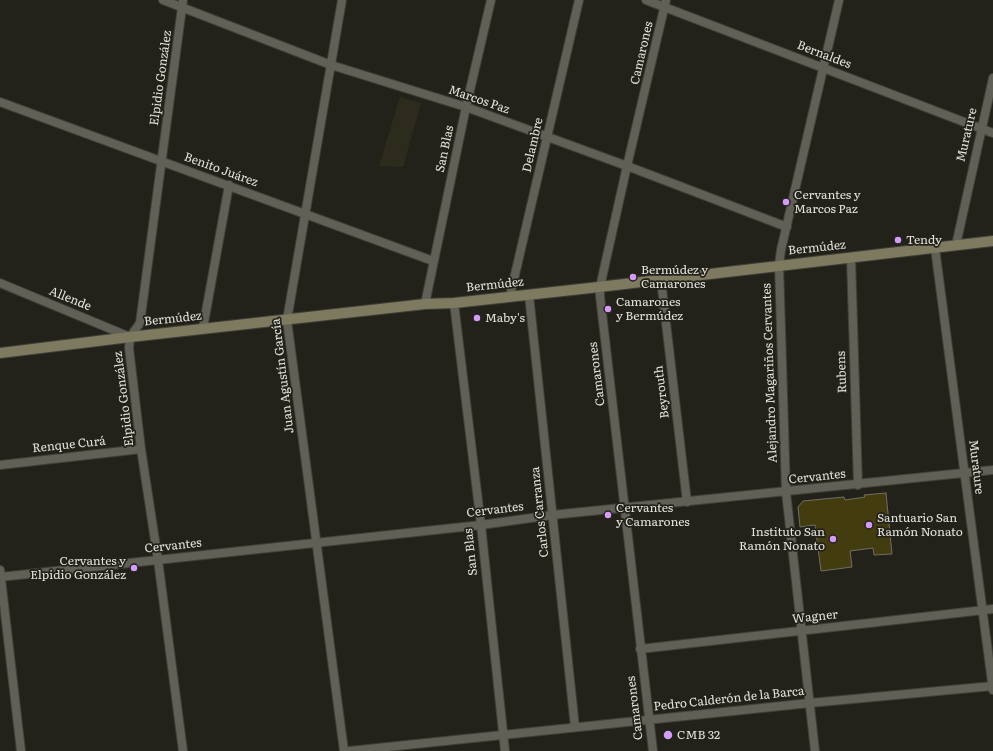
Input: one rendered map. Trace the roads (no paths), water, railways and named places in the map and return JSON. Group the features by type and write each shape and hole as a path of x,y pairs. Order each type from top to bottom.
{"street":[{"name":"Marcos Paz","path":"162,0 183,4 331,65 466,107 787,227"},
{"name":"Juan Agustín García","path":"342,0 287,320 344,751"},
{"name":"San Blas","path":"425,304 466,107 491,0"},
{"name":"Delambre","path":"510,296 579,0"},
{"name":"Bernaldes","path":"646,0 666,4 823,68 993,133"},
{"name":"Alejandro Magariños Cervantes","path":"815,751 786,492 779,265 781,250 839,0"},
{"name":"Elpidio González","path":"183,4 140,323 130,337 129,348 141,449 158,560 183,751"},
{"name":"Camarones","path":"653,751 640,649 600,287 666,4"},
{"name":"Murature","path":"956,245 993,78"},
{"name":"Benito Juárez","path":"0,102 433,261"},
{"path":"203,328 229,185"},
{"name":"Bermúdez","path":"0,353 203,328 425,304 454,303 529,295 779,265 993,242"},
{"name":"Murature","path":"935,248 993,690"},
{"name":"Rubens","path":"851,258 858,485"},
{"name":"Beyrouth","path":"661,280 687,502"},
{"name":"Allende","path":"0,284 130,337"},
{"name":"Carlos Carranza","path":"529,295 575,727"},
{"name":"San Blas","path":"454,303 481,524 505,751"},
{"name":"Renque Curá","path":"0,465 141,449"},
{"name":"Cervantes","path":"0,575 158,560 552,515 858,485 993,470"},
{"path":"0,575 21,751"},
{"name":"Wagner","path":"640,649 993,609"},
{"name":"Pedro Calderón de la Barca","path":"349,751 810,703 993,686"}],"place":[{"name":"Cervantes y Marcos Paz","path":"786,202"},
{"name":"Tendy","path":"898,240"},
{"name":"Bermúdez y Camarones","path":"633,277"},
{"name":"Camarones y Bermúdez","path":"608,309"},
{"name":"Maby's","path":"477,318"},
{"name":"Cervantes y Camarones","path":"608,515"},
{"name":"Santuario San Ramón Nonato","path":"869,525"},
{"name":"Instituto San Ramón Nonato","path":"833,539"},
{"name":"Cervantes y Elpidio González","path":"134,568"},
{"name":"CMB 32","path":"668,735"}]}
